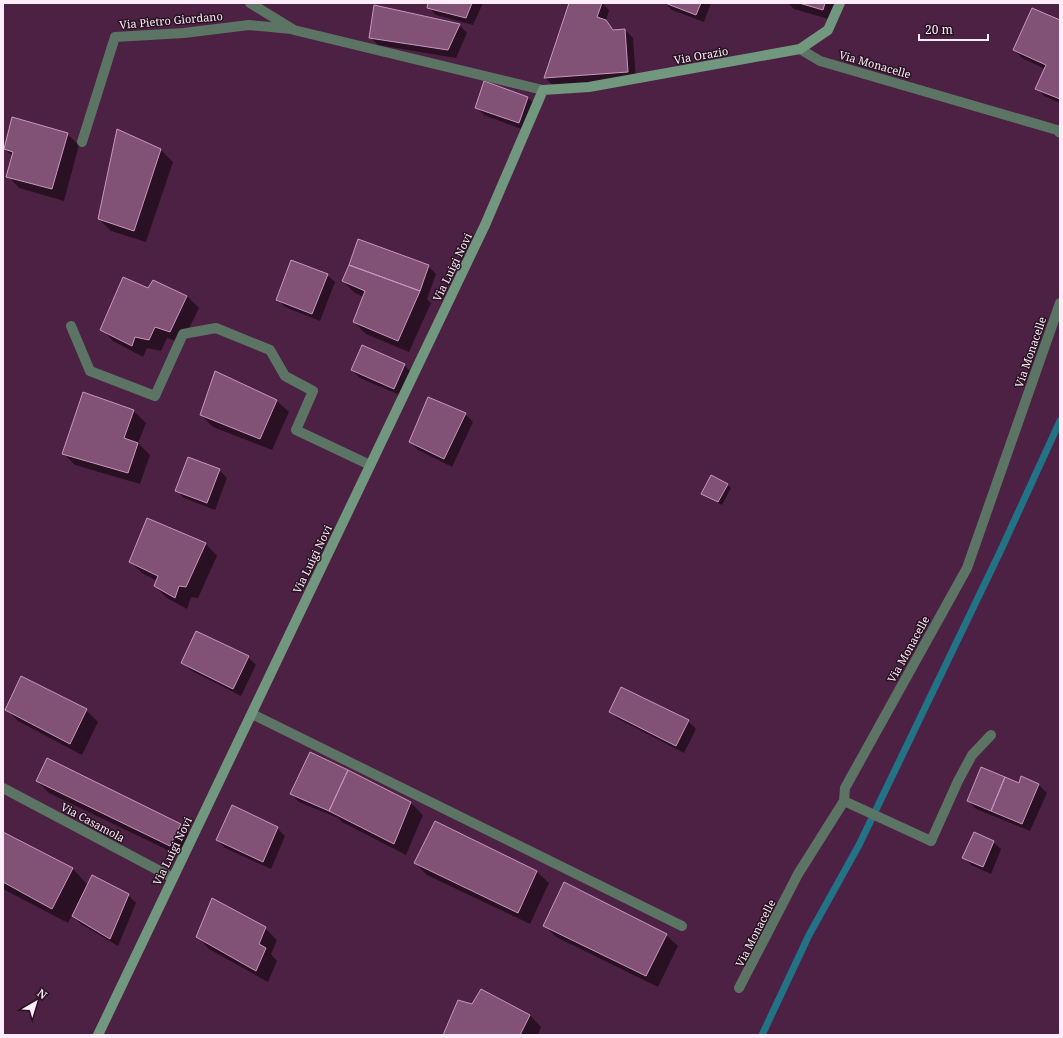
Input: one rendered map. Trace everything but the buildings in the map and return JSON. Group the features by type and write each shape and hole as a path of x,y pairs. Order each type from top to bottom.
{"main road":[{"name":"Via Orazio","path":"543,90 589,87 800,49 828,30 840,3"},
{"name":"Via Luigi Novi","path":"98,1035 485,225 543,90"}],"street":[{"name":"Via Pietro Giordano","path":"255,4 292,28"},
{"name":"Via Pietro Giordano","path":"82,142 115,37 184,33 249,24 292,28 543,90"},
{"name":"Via Monacelle","path":"800,49 820,61 1057,130 1060,133"},
{"name":"Via Monacelle","path":"739,988 798,874 844,801 845,788 967,568 1060,303"},
{"path":"71,326 90,372 155,396 183,334 216,328 270,350 285,376 313,391 296,430 370,465"},
{"path":"252,714 682,926"},
{"path":"844,801 931,841 958,781 972,755 991,735"},
{"name":"Via Casamola","path":"3,788 173,878"}],"waterway":[{"path":"762,1035 809,935 859,845 1000,552 1060,421"}]}
